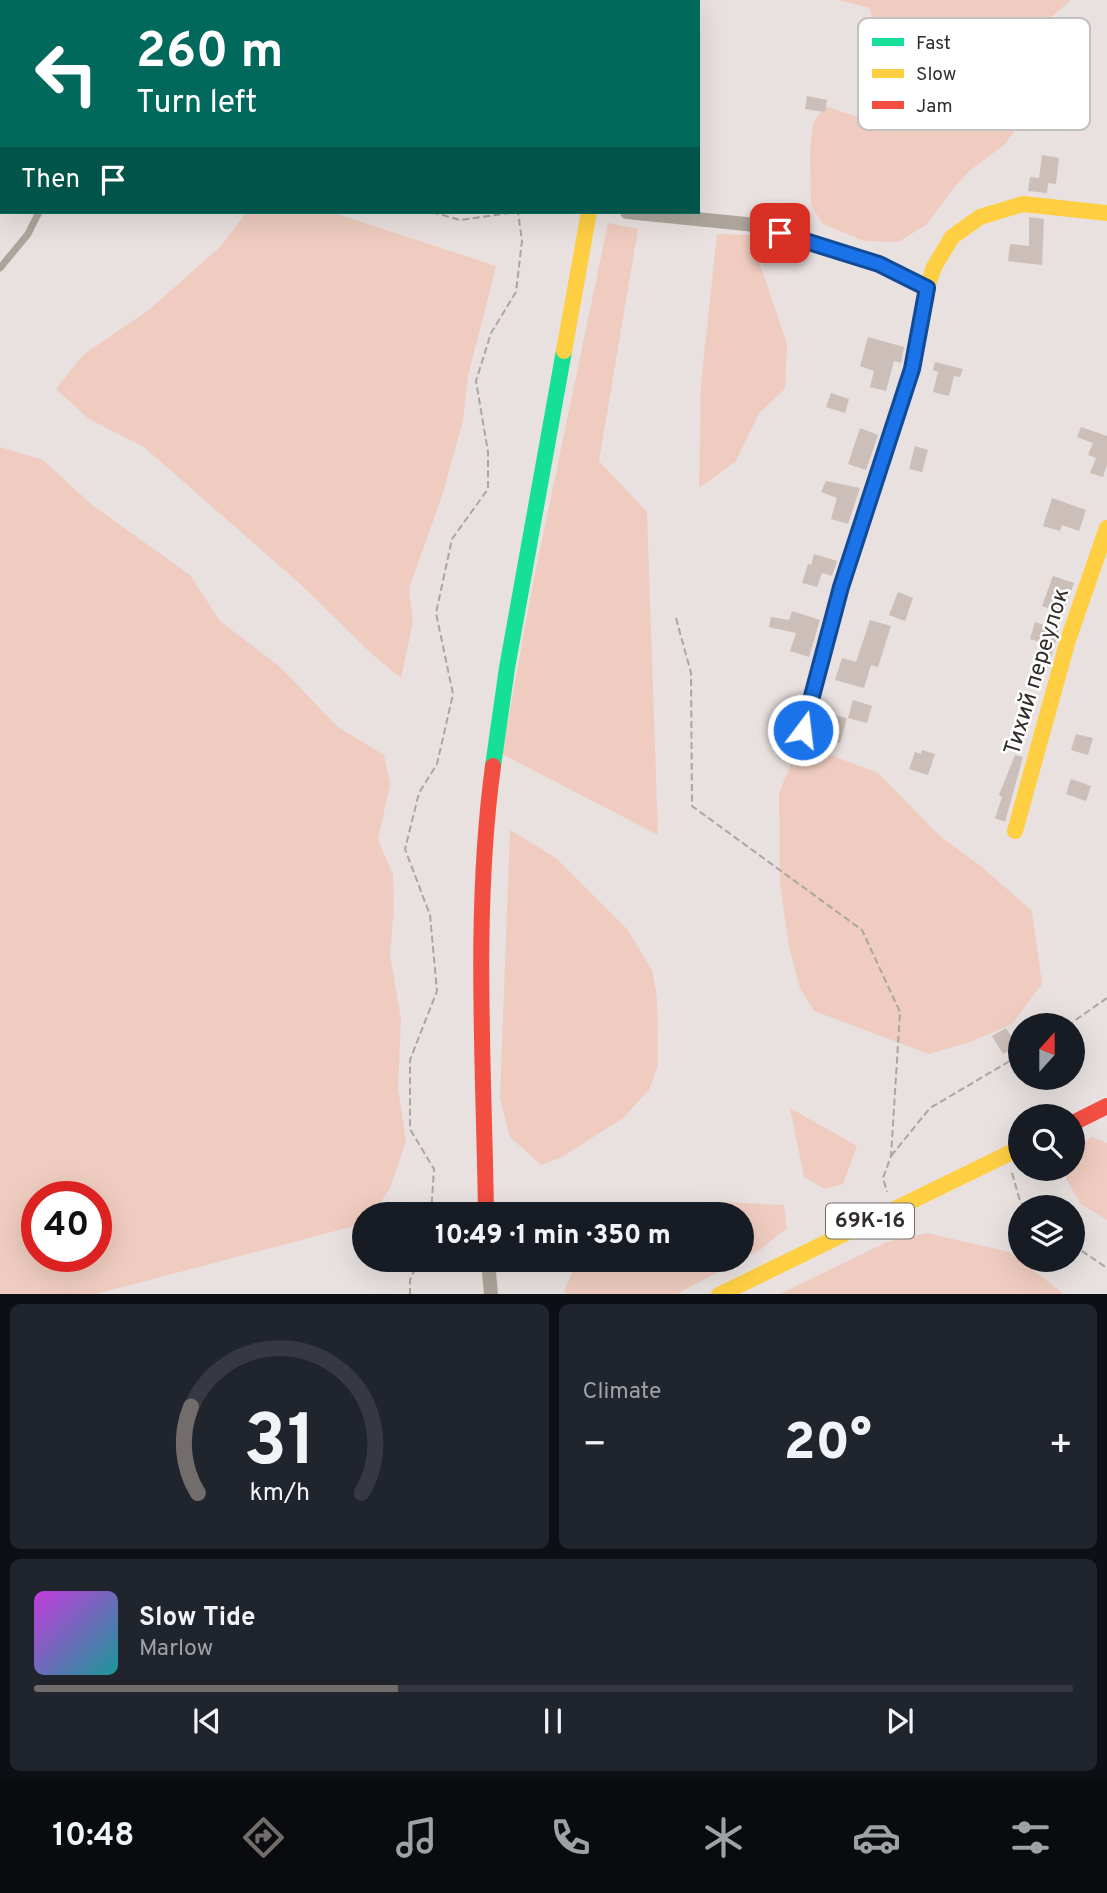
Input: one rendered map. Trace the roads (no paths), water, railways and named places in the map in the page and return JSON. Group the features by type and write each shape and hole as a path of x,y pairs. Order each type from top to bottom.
{"street":[{"path":"803,730 841,587 912,369 927,288 934,267 952,237 980,217 1023,204 1107,213"},
{"path":"486,1202 483,952 486,820 507,668 589,214"},
{"path":"648,214 756,225 879,264 927,288"},
{"name":"Тихий переулок","path":"1015,831 1068,640 1107,528"},
{"path":"1085,1117 1107,1106"},
{"name":"69К-16","path":"719,1294 1008,1154"},
{"path":"489,1272 491,1294"}],"lane":[{"path":"0,268 28,234 38,214"}]}
